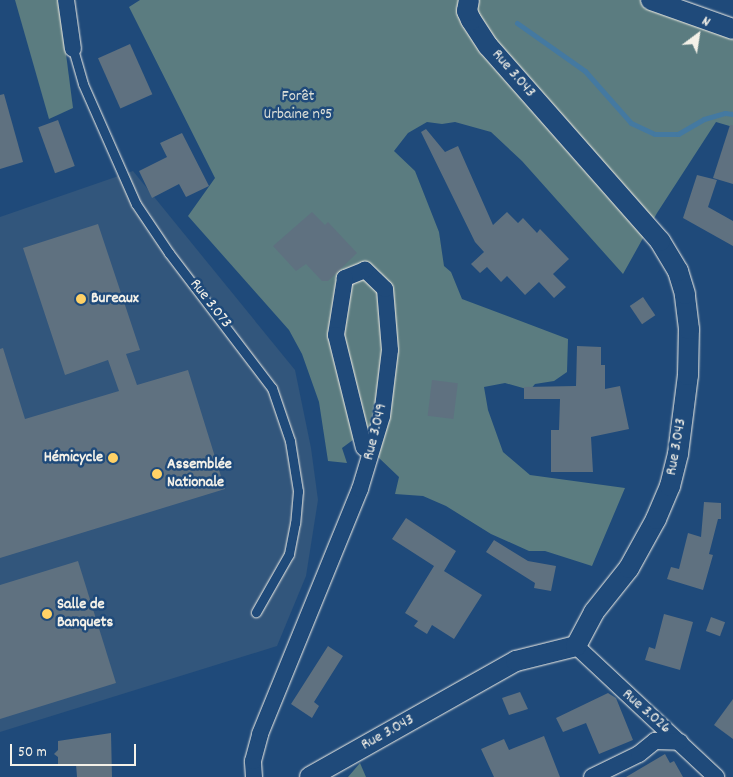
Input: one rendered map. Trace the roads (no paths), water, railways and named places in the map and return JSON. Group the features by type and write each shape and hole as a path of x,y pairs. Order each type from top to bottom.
{"street":[{"name":"Rue 3.073","path":"66,0 73,49"},
{"name":"Rue 3.043","path":"310,777 516,661 576,646 594,612 629,568 670,486 678,454 688,374 685,294 678,271 660,241 488,46 470,20 467,11 469,0"},
{"path":"651,0 733,29"},
{"name":"Rue 3.049","path":"254,777 253,761 260,734 360,489 382,416 390,350 385,289 365,270 346,278 336,335 364,448"},
{"name":"Rue 3.026","path":"576,646 716,777"},
{"path":"592,777 639,754 655,741 680,742"}],"lane":[{"name":"Rue 3.073","path":"73,49 83,84 136,204 169,253 272,388 290,441 298,491 296,523 289,554 256,612"}],"waterway":[{"path":"517,23 585,71 631,123 655,134 678,134 704,119 725,113 733,114"}],"place":[{"name":"Bureaux","path":"81,299"},
{"name":"Hémicycle","path":"113,458"},
{"name":"Assemblée Nationale","path":"157,474"},
{"name":"Salle de Banquets","path":"47,614"}],"park label":[{"name":"Forêt Urbaine n°5","path":"298,106"}]}
